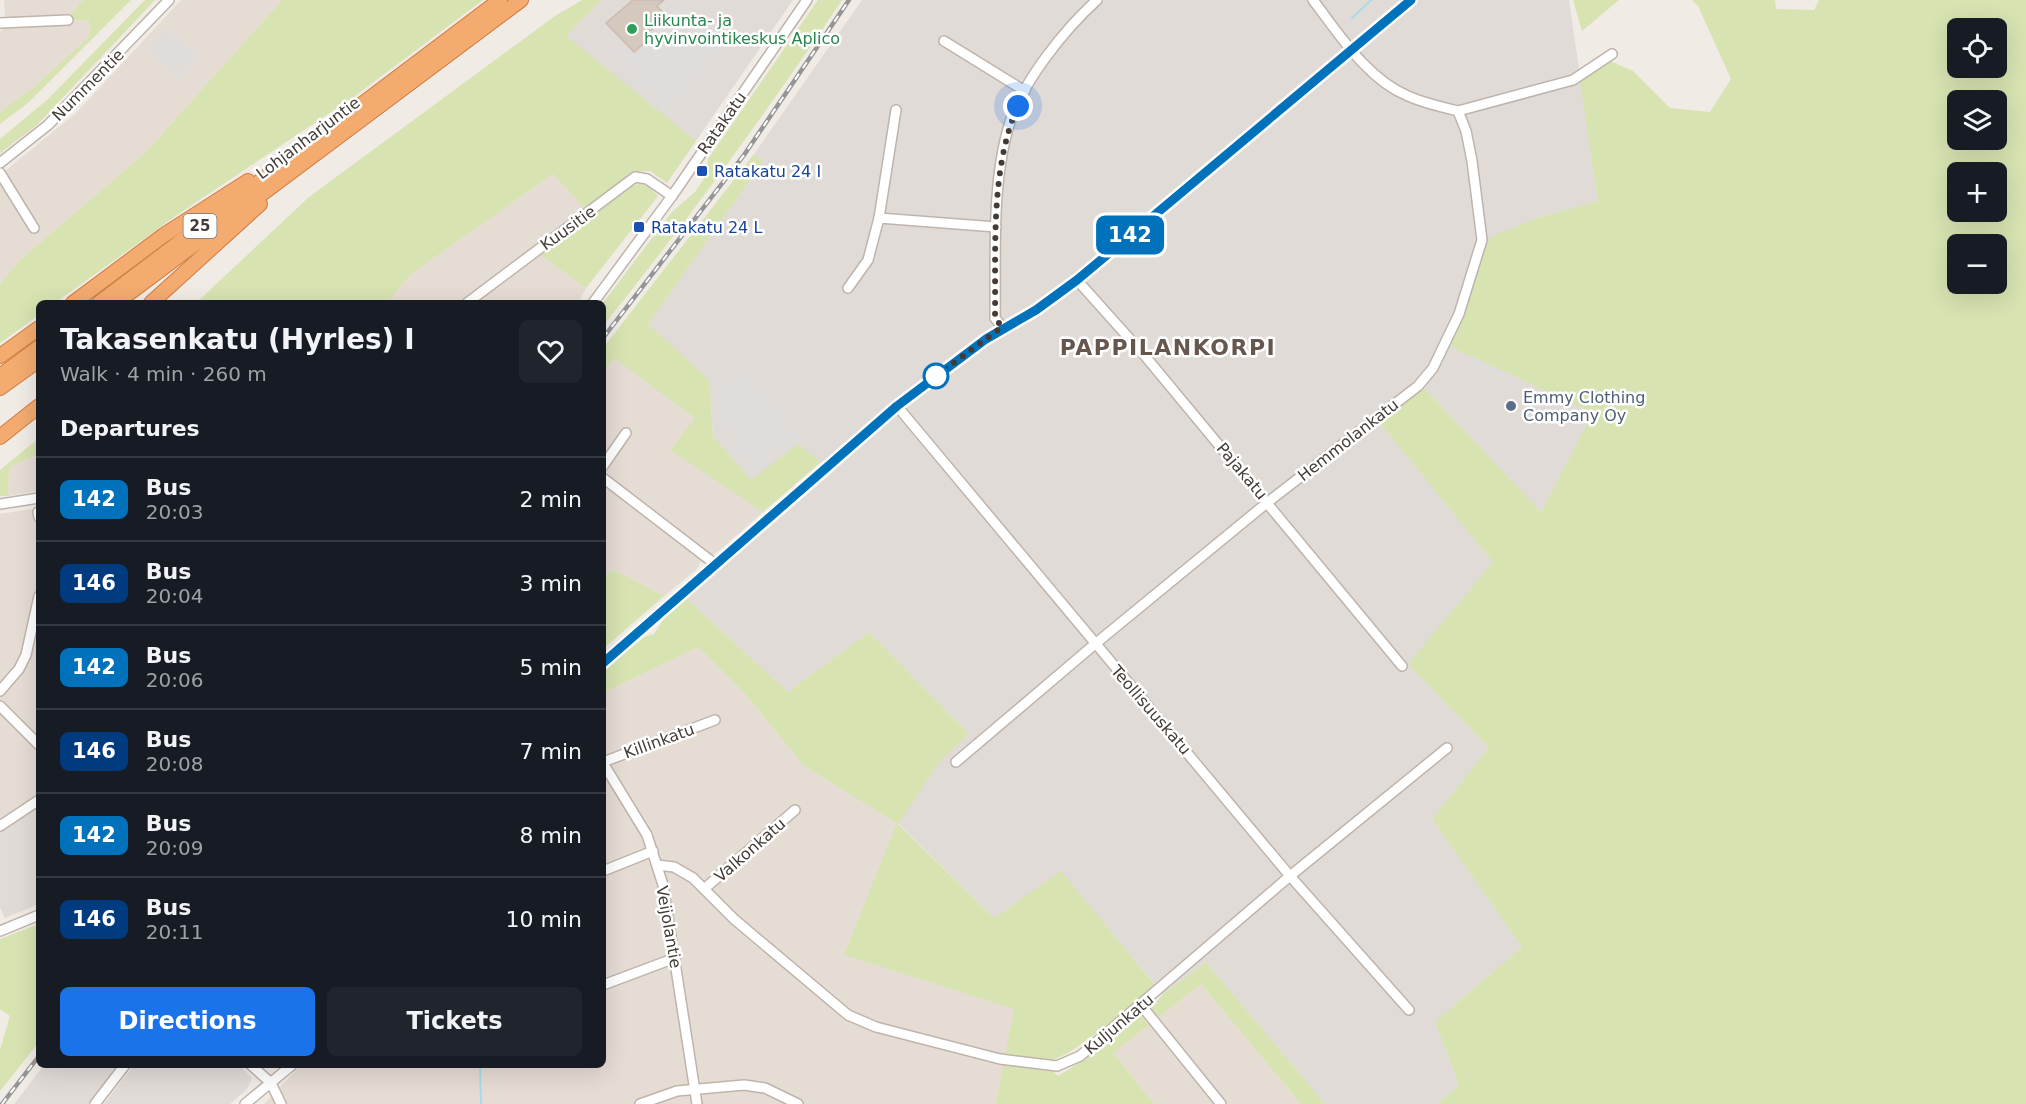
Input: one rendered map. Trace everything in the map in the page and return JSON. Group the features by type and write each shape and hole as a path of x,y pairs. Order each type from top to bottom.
{"highway":[{"name":"Lohjanharjuntie","path":"120,300 500,0"},
{"name":"Lohjanharjuntie","path":"103,300 521,0"},
{"path":"77,300 224,195 306,153"},
{"path":"154,300 306,153"},
{"path":"0,356 36,330"},
{"path":"0,376 36,349"},
{"path":"0,388 36,362"},
{"path":"0,437 36,408"}],"street":[{"name":"Nummentie","path":"0,163 48,124 169,0"},
{"name":"Ratakatu","path":"595,300 672,196 807,0"},
{"path":"1002,327 995,318 996,227 1003,159 1011,122 1025,91 1054,48 1097,0"},
{"path":"1313,0 1351,49 1382,79 1406,96 1458,111 1573,80 1612,54"},
{"path":"606,660 897,406 1002,327 1036,310 1077,280 1411,0"},
{"path":"0,23 68,20"},
{"path":"944,41 1025,91"},
{"path":"849,288 868,260 879,218 896,110"},
{"name":"Hemmolankatu","path":"956,762 1268,502 1418,386 1440,357 1459,314 1482,240 1472,161 1466,131 1458,111"},
{"path":"0,172 34,228"},
{"name":"Kuusitie","path":"471,300 635,177 647,179 672,196"},
{"path":"879,218 996,227"},
{"name":"Pajakatu","path":"1077,280 1145,356 1268,502 1402,666"},
{"name":"Teollisuuskatu","path":"897,406 1290,876 1409,1010"},
{"path":"606,462 626,433"},
{"path":"606,480 715,564"},
{"path":"0,503 36,498"},
{"path":"0,691 19,669 26,655 36,610"},
{"path":"0,706 36,742"},
{"name":"Killinkatu","path":"606,762 715,720"},
{"name":"Kuljunkatu","path":"657,865 683,871 734,919 848,1015 876,1027 1000,1059 1057,1066 1080,1056 1290,876 1447,748"},
{"name":"Veijolantie","path":"606,768 647,835 663,885 697,1104"},
{"path":"0,826 36,802"},
{"name":"Valkonkatu","path":"704,889 795,810"},
{"path":"606,870 653,851"},
{"path":"0,931 36,916"},
{"path":"606,984 675,958"},
{"path":"1141,1005 1221,1104"},
{"path":"94,1104 123,1068"},
{"path":"254,1068 271,1083 281,1104"},
{"path":"245,1104 288,1068"},
{"path":"640,1104 677,1091 756,1085 798,1104"}],"shaded area":[{"path":"4,0 83,0 70,15 13,20 5,17"},
{"path":"181,0 282,0 146,152 20,260 0,284 0,175 76,113"},
{"path":"602,0 793,0 696,141 565,36"},
{"path":"664,0 681,0 730,40 671,119 649,101 620,64 592,40 607,27 635,55 668,18 658,6"},
{"path":"862,0 1569,0 1598,201 1537,218 1451,347 1593,413 1541,512 1424,388 1379,422 1493,562 1409,664 1489,748 1432,819 1522,947 1435,1022 1459,1085 1437,1104 1325,1104 1206,962 1163,994 1061,872 994,918 898,823 940,761 969,734 869,632 788,692 686,598 833,472 798,444 751,481 713,436 709,380 648,324 763,162 754,154"},
{"path":"89,20 90,36 35,86 0,112 0,32 4,27"},
{"path":"165,26 202,55 182,81 145,52"},
{"path":"553,174 586,210 534,249 586,288 580,300 389,300 411,274"},
{"path":"614,357 695,418 670,450 763,512 720,550 700,562 697,569 664,596 612,569 606,576 606,368"},
{"path":"1470,357 1513,375 1509,385 1466,367"},
{"path":"743,363 804,435 752,474 721,439 718,385"},
{"path":"36,455 36,491 8,496 9,467"},
{"path":"36,508 36,802 0,826 0,514"},
{"path":"698,647 746,695 804,766 898,823 844,955 1015,1009 996,1104 264,1104 298,1068 606,1068 606,692"},
{"path":"36,802 36,905 5,918 0,908 0,825"},
{"path":"1201,984 1301,1104 1154,1104 1113,1053"},
{"path":"42,1068 117,1068 89,1104 14,1104"},
{"path":"132,1068 242,1068 252,1078 247,1089 230,1104 104,1104"}],"green space":[{"path":"83,0 131,0 28,103 0,124 0,112 35,86 90,36 89,20 70,21 70,15"},
{"path":"145,0 155,0 37,125 0,153 0,139 48,99"},
{"path":"282,0 483,0 355,96 177,215 59,300 36,300 36,317 0,343 0,284 20,260 146,152"},
{"path":"582,0 602,0 566,36 696,141 667,183 650,171 633,172 586,210 553,174 411,274 389,300 199,300 309,197 555,16"},
{"path":"818,0 842,0 726,166 606,322 605,300 671,213 695,192 705,177 708,159"},
{"path":"1573,0 1619,0 1582,31"},
{"path":"1692,0 1775,0 1776,9 1814,10 1819,0 2026,0 2026,1104 1437,1104 1459,1085 1435,1022 1522,947 1432,819 1489,748 1408,664 1493,562 1379,422 1424,388 1541,512 1593,413 1451,347 1489,238 1537,218 1598,201 1580,81 1610,61 1633,71 1670,108 1710,112 1731,79 1698,6"},
{"path":"754,154 763,162 648,324 709,380 713,436 751,480 798,444 821,462 763,512 670,450 695,418 614,358 606,368 606,344"},
{"path":"639,184 648,186 658,196 586,288 541,255 629,187"},
{"path":"36,440 36,455 9,467 8,496 0,496 0,470"},
{"path":"612,569 664,596 606,646 606,576"},
{"path":"686,598 788,692 869,632 969,734 940,761 898,824 994,918 1061,871 1155,985 1093,1036 1047,1065 1058,1076 1103,1048 1141,1015 1149,1025 1113,1053 1154,1104 996,1104 1014,1009 844,955 897,823 804,766 746,695 698,647 606,692 606,669 644,637 654,634 666,616"},
{"path":"36,925 36,1046 0,1091 0,1050 10,1016 0,1009 0,939"},
{"path":"1206,962 1325,1104 1301,1104 1201,984 1159,1017 1150,1009 1163,994"}],"building":[{"name":"Liikunta- ja hyvinvointikeskus Aplico","path":"633,0 664,0 657,6 667,17 645,35 649,39 634,52 606,23"}],"waterway":[{"path":"1352,18 1371,0"},
{"path":"480,1068 481,1104"}],"railway":[{"path":"606,334 744,155 849,0"},
{"path":"2,1104 36,1060"}],"bus line":[{"name":"142","path":"606,660 897,406 1002,327 1036,310 1077,280 1411,0"}],"place":[{"name":"Liikunta- ja hyvinvointikeskus Aplico","path":"632,29"},
{"name":"Ratakatu 24 I","path":"702,171"},
{"name":"Ratakatu 24 L","path":"639,227"},
{"name":"Emmy Clothing Company Oy","path":"1511,406"}],"district":[{"name":"PAPPILANKORPI","path":"1168,347"}],"route":[{"path":"936,376 932,379 1002,327 995,318 996,227 1003,159 1011,122 1018,106"}]}
